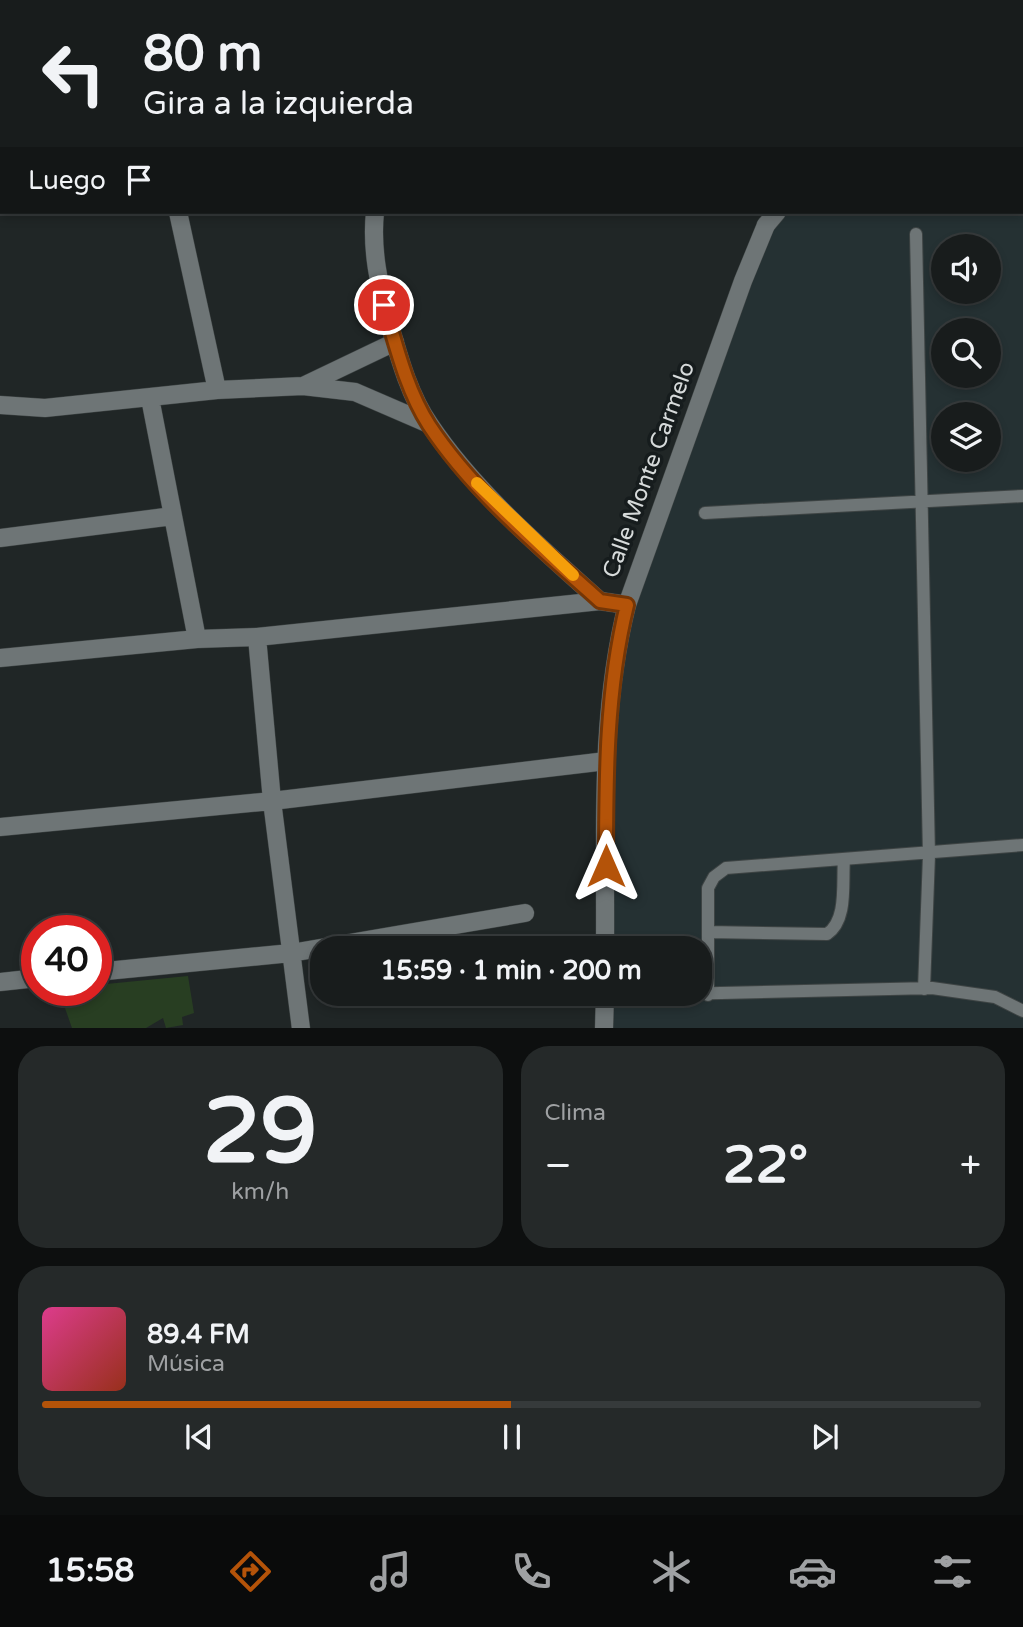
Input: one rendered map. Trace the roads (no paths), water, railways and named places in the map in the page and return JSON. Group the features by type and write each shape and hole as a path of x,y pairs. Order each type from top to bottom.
{"street":[{"path":"177,214 217,390"},
{"path":"375,214 373,232 379,286 408,383 429,424 462,467 504,511 600,601"},
{"name":"Calle Monte Carmelo","path":"605,936 606,761 614,654 627,605 743,281 770,216"},
{"path":"303,386 395,342"},
{"path":"0,405 45,408 217,390 303,386 355,392 429,424"},
{"path":"150,398 197,639"},
{"path":"0,538 173,516"},
{"path":"0,658 197,639 257,637 600,601 627,605"},
{"path":"257,637 272,801 301,1028"},
{"path":"0,827 272,801 606,761"},
{"path":"112,970 291,953 524,913"},
{"path":"0,982 21,980"},
{"path":"604,1028 605,1006"}],"lane":[{"path":"916,234 929,855 924,989"},
{"path":"705,513 922,499 1023,496"},
{"path":"708,936 708,888 714,877 726,868 929,855 1023,845"},
{"path":"708,932 827,934 836,928 840,918 844,859"},
{"path":"712,995 924,989 995,997 1023,1011"}]}
